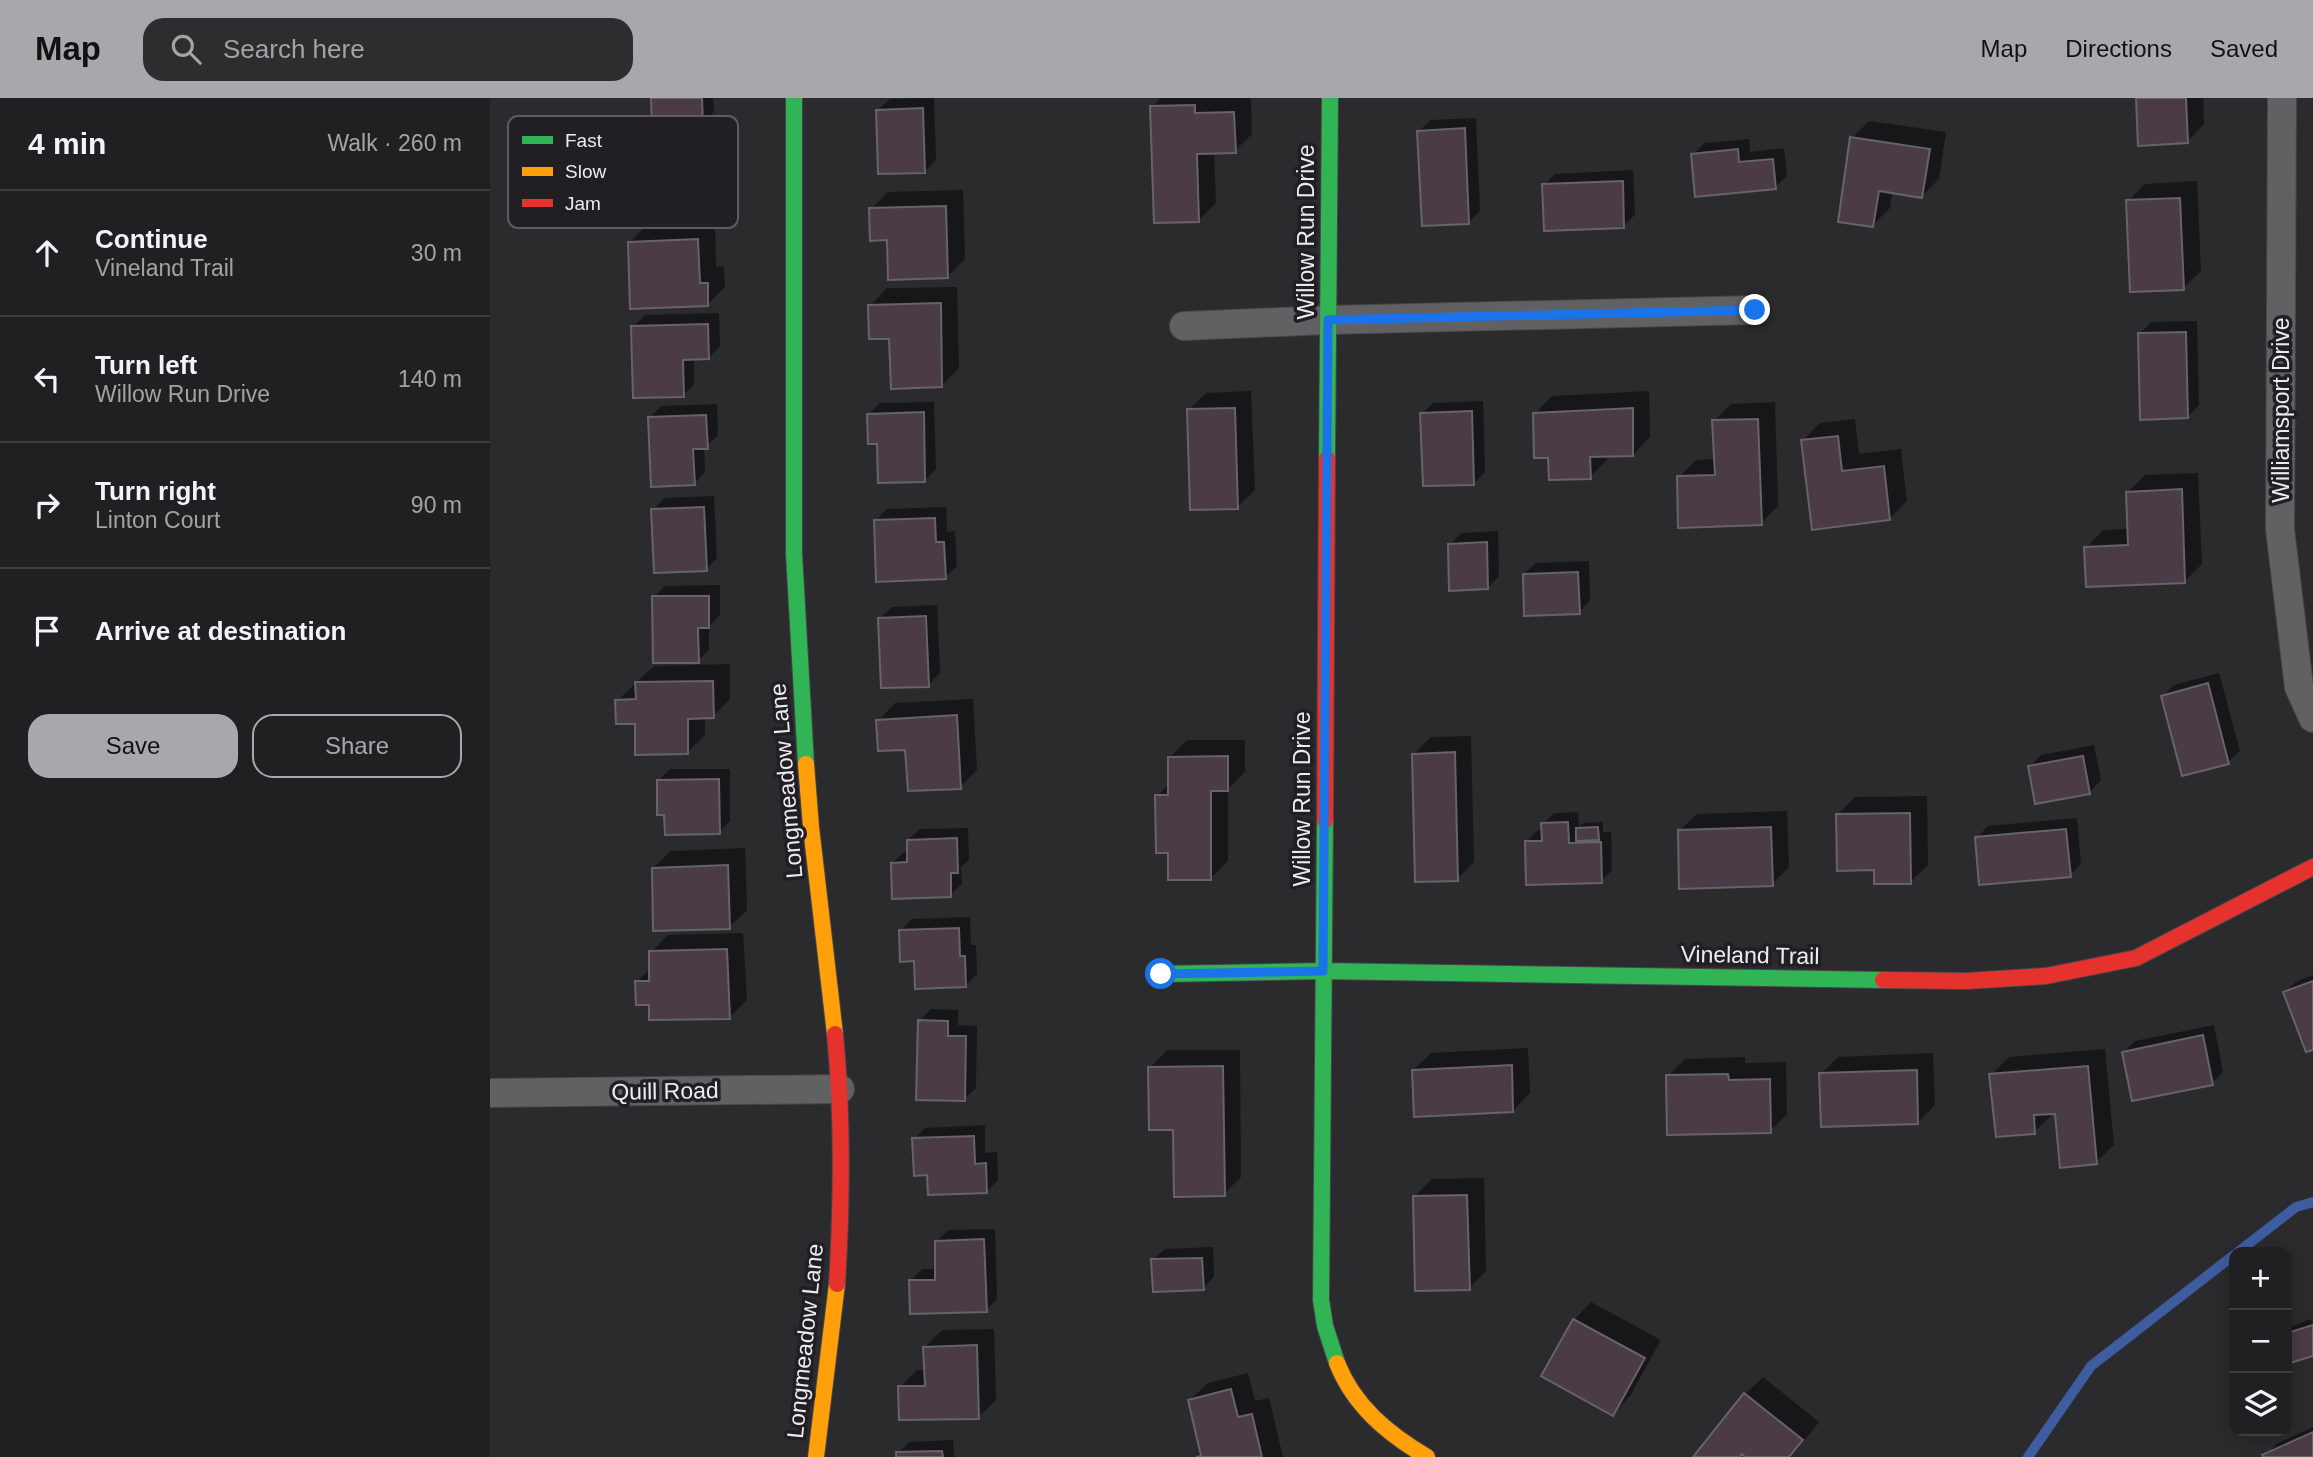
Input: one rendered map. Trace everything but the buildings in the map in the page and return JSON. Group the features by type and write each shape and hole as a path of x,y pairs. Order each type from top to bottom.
{"street":[{"name":"Longmeadow Lane","path":"794,98 794,567 811,827 840,1089 841,1213 837,1286 816,1457"},
{"name":"Willow Run Drive","path":"1330,98 1321,1300 1323,1322 1336,1366 1362,1407 1382,1428 1427,1457"},
{"name":"Williamsport Drive","path":"2282,98 2280,529 2300,687 2313,718"},
{"path":"1184,326 1755,310"},
{"name":"Vineland Trail","path":"1161,974 1323,971 1967,981 2046,976 2136,958 2313,867"},
{"name":"Quill Road","path":"490,1093 840,1089"}],"waterway":[{"path":"2244,1247 2296,1207 2313,1202"},
{"path":"2028,1457 2091,1366 2229,1259"}],"traffic: fast":[{"path":"794,98 794,554 806,764"},
{"path":"1327,459 1330,98"},
{"path":"1325,820 1321,1300 1325,1326 1337,1363"},
{"path":"1161,974 1323,971 1883,980"}],"traffic: slow":[{"path":"806,764 835,1034"},
{"path":"816,1457 837,1284"},
{"path":"1337,1363 1363,1406 1399,1439 1427,1457"}],"traffic: jam":[{"path":"1325,820 1327,459"},
{"path":"1883,980 1967,981 2046,976 2136,958 2313,867"},
{"path":"835,1034 841,1159 837,1284"}],"route":[{"path":"1161,974 1323,971 1328,320 1755,310"}]}
